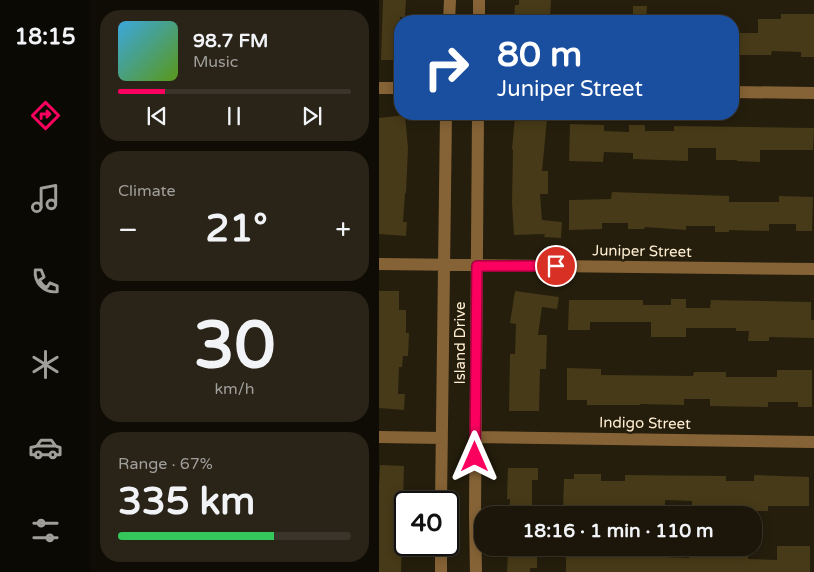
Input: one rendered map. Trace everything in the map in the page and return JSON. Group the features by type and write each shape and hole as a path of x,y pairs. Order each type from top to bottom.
{"street":[{"path":"449,15 450,0"},
{"path":"479,0 479,15"},
{"path":"379,88 394,88"},
{"path":"739,92 814,93"},
{"name":"Island Drive","path":"441,491 447,120"},
{"name":"Island Drive","path":"476,572 477,120"},
{"name":"Juniper Street","path":"379,264 814,269"},
{"path":"379,437 442,438"},
{"name":"Indigo Street","path":"476,437 814,442"},
{"path":"441,556 441,572"}],"building":[{"path":"383,0 406,0 405,15 394,15 394,60 381,60"},
{"path":"519,0 551,0 550,15 514,15 515,5 519,5"},
{"path":"633,6 647,6 646,15 633,15"},
{"path":"781,14 815,14 814,57 801,57 801,52 772,51 771,55 739,55 739,33 758,33 758,19 781,19"},
{"path":"394,116 394,120 405,120 408,148 403,222 407,222 406,236 379,234 379,118"},
{"path":"515,120 547,120 542,171 548,171 548,194 540,194 542,220 562,222 561,238 544,237 545,234 514,235 512,149"},
{"path":"570,124 604,125 604,131 629,132 629,125 645,125 645,131 674,131 674,126 814,128 813,150 760,150 760,162 716,160 716,148 688,148 688,161 633,159 633,153 604,152 603,162 569,161"},
{"path":"612,192 729,196 729,202 779,202 779,196 813,197 812,231 796,231 796,224 769,224 769,231 729,230 729,232 715,232 715,226 686,226 686,230 645,227 644,229 628,229 628,223 602,223 602,229 569,230 569,200 611,199"},
{"path":"379,291 399,291 399,310 406,310 406,333 409,333 408,356 403,356 402,367 399,367 398,394 405,394 404,410 379,408"},
{"path":"515,291 559,297 557,309 542,307 538,335 547,335 546,369 540,369 539,411 509,411 510,354 515,354 516,324 510,323"},
{"path":"671,299 686,299 686,308 710,308 711,300 811,302 811,320 815,320 815,338 769,337 769,341 748,341 749,331 736,331 736,328 686,328 686,337 651,337 651,322 590,322 590,330 568,330 569,300 643,300 643,305 671,305"},
{"path":"567,368 601,369 601,375 693,376 694,372 726,372 726,377 777,377 777,370 812,370 812,407 798,407 798,402 768,402 768,407 710,406 710,399 684,399 684,405 587,405 587,400 567,400"},
{"path":"380,465 404,466 403,491 394,491 394,556 401,556 401,572 379,572"},
{"path":"508,468 538,468 538,480 532,480 532,506 510,506 510,499 507,499"},
{"path":"574,474 601,474 601,481 625,481 625,475 726,476 726,481 754,481 754,475 809,477 809,506 768,506 768,511 762,511 762,506 692,505 692,501 665,500 665,506 563,506 564,479 574,479"},
{"path":"777,546 810,546 810,572 566,572 566,556 664,556 689,558 689,556 748,556 748,559 777,560"},
{"path":"508,556 537,556 537,568 530,568 530,572 507,572"}],"route":[{"path":"475,457 477,266 556,266"}]}
